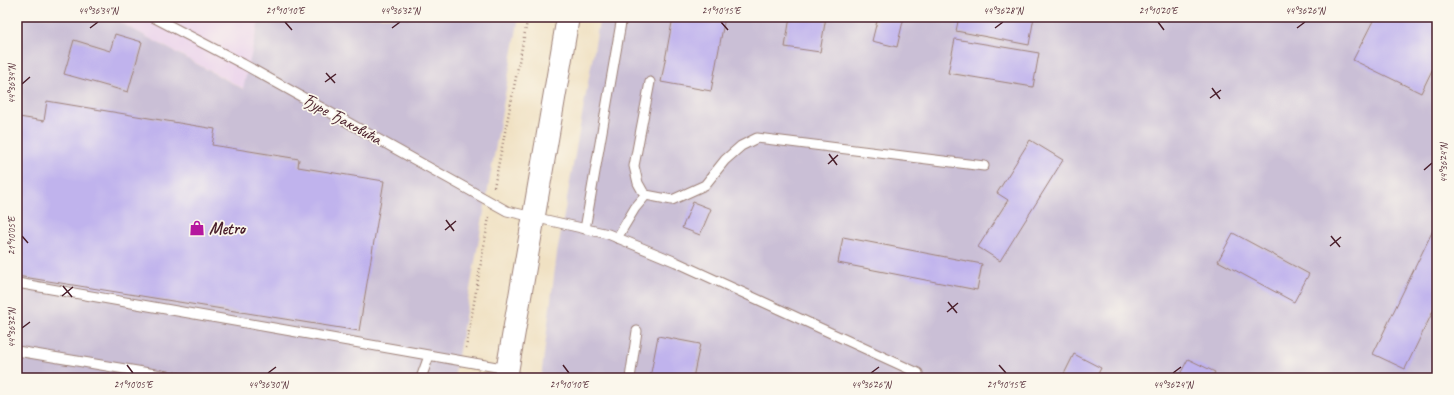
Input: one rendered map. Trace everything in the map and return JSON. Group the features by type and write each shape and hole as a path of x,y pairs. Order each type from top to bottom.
{"street":[{"path":"507,374 568,17"}],"lane":[{"name":"Ђуре Ђаковића","path":"153,17 243,64 507,211 608,234 676,262 918,373"},
{"path":"584,228 622,17"},
{"path":"650,82 634,166 638,183 646,195 672,200 705,185 725,160 741,146 756,138 984,166"},
{"path":"617,238 635,208 646,195"},
{"path":"17,283 429,356 507,374"},
{"path":"630,378 637,331"},
{"path":"17,351 179,378"},
{"path":"421,378 429,356"}],"shaded area":[{"path":"17,17 110,17 243,89 260,17 519,17 454,378 17,378"},
{"path":"110,17 260,17 244,89"},
{"path":"600,17 1437,17 1437,378 541,378 557,253"}],"building":[{"path":"673,17 725,17 711,91 661,82"},
{"path":"790,17 826,17 820,52 785,47"},
{"path":"878,17 904,17 897,47 872,41"},
{"path":"959,17 1034,17 1029,45 956,31"},
{"path":"1375,17 1437,17 1437,60 1421,93 1353,60"},
{"path":"115,34 142,42 128,92 64,74 74,40 110,51"},
{"path":"955,39 1039,53 1033,87 948,73"},
{"name":"Metro","path":"47,101 215,129 212,145 299,159 298,167 384,181 359,331 17,276 17,129 19,117 44,121"},
{"path":"1030,140 1063,160 1000,261 978,247 1008,200 997,193"},
{"path":"693,202 711,209 700,235 682,228"},
{"path":"1437,222 1437,303 1405,369 1373,354"},
{"path":"1233,233 1309,274 1294,302 1218,261"},
{"path":"843,237 982,264 977,290 838,263"},
{"path":"658,336 700,344 693,378 650,378"},
{"path":"1074,354 1101,368 1096,378 1062,378"},
{"path":"1188,359 1215,372 1212,378 1178,378"}],"place":[{"name":"Metro","path":"197,228"}]}
